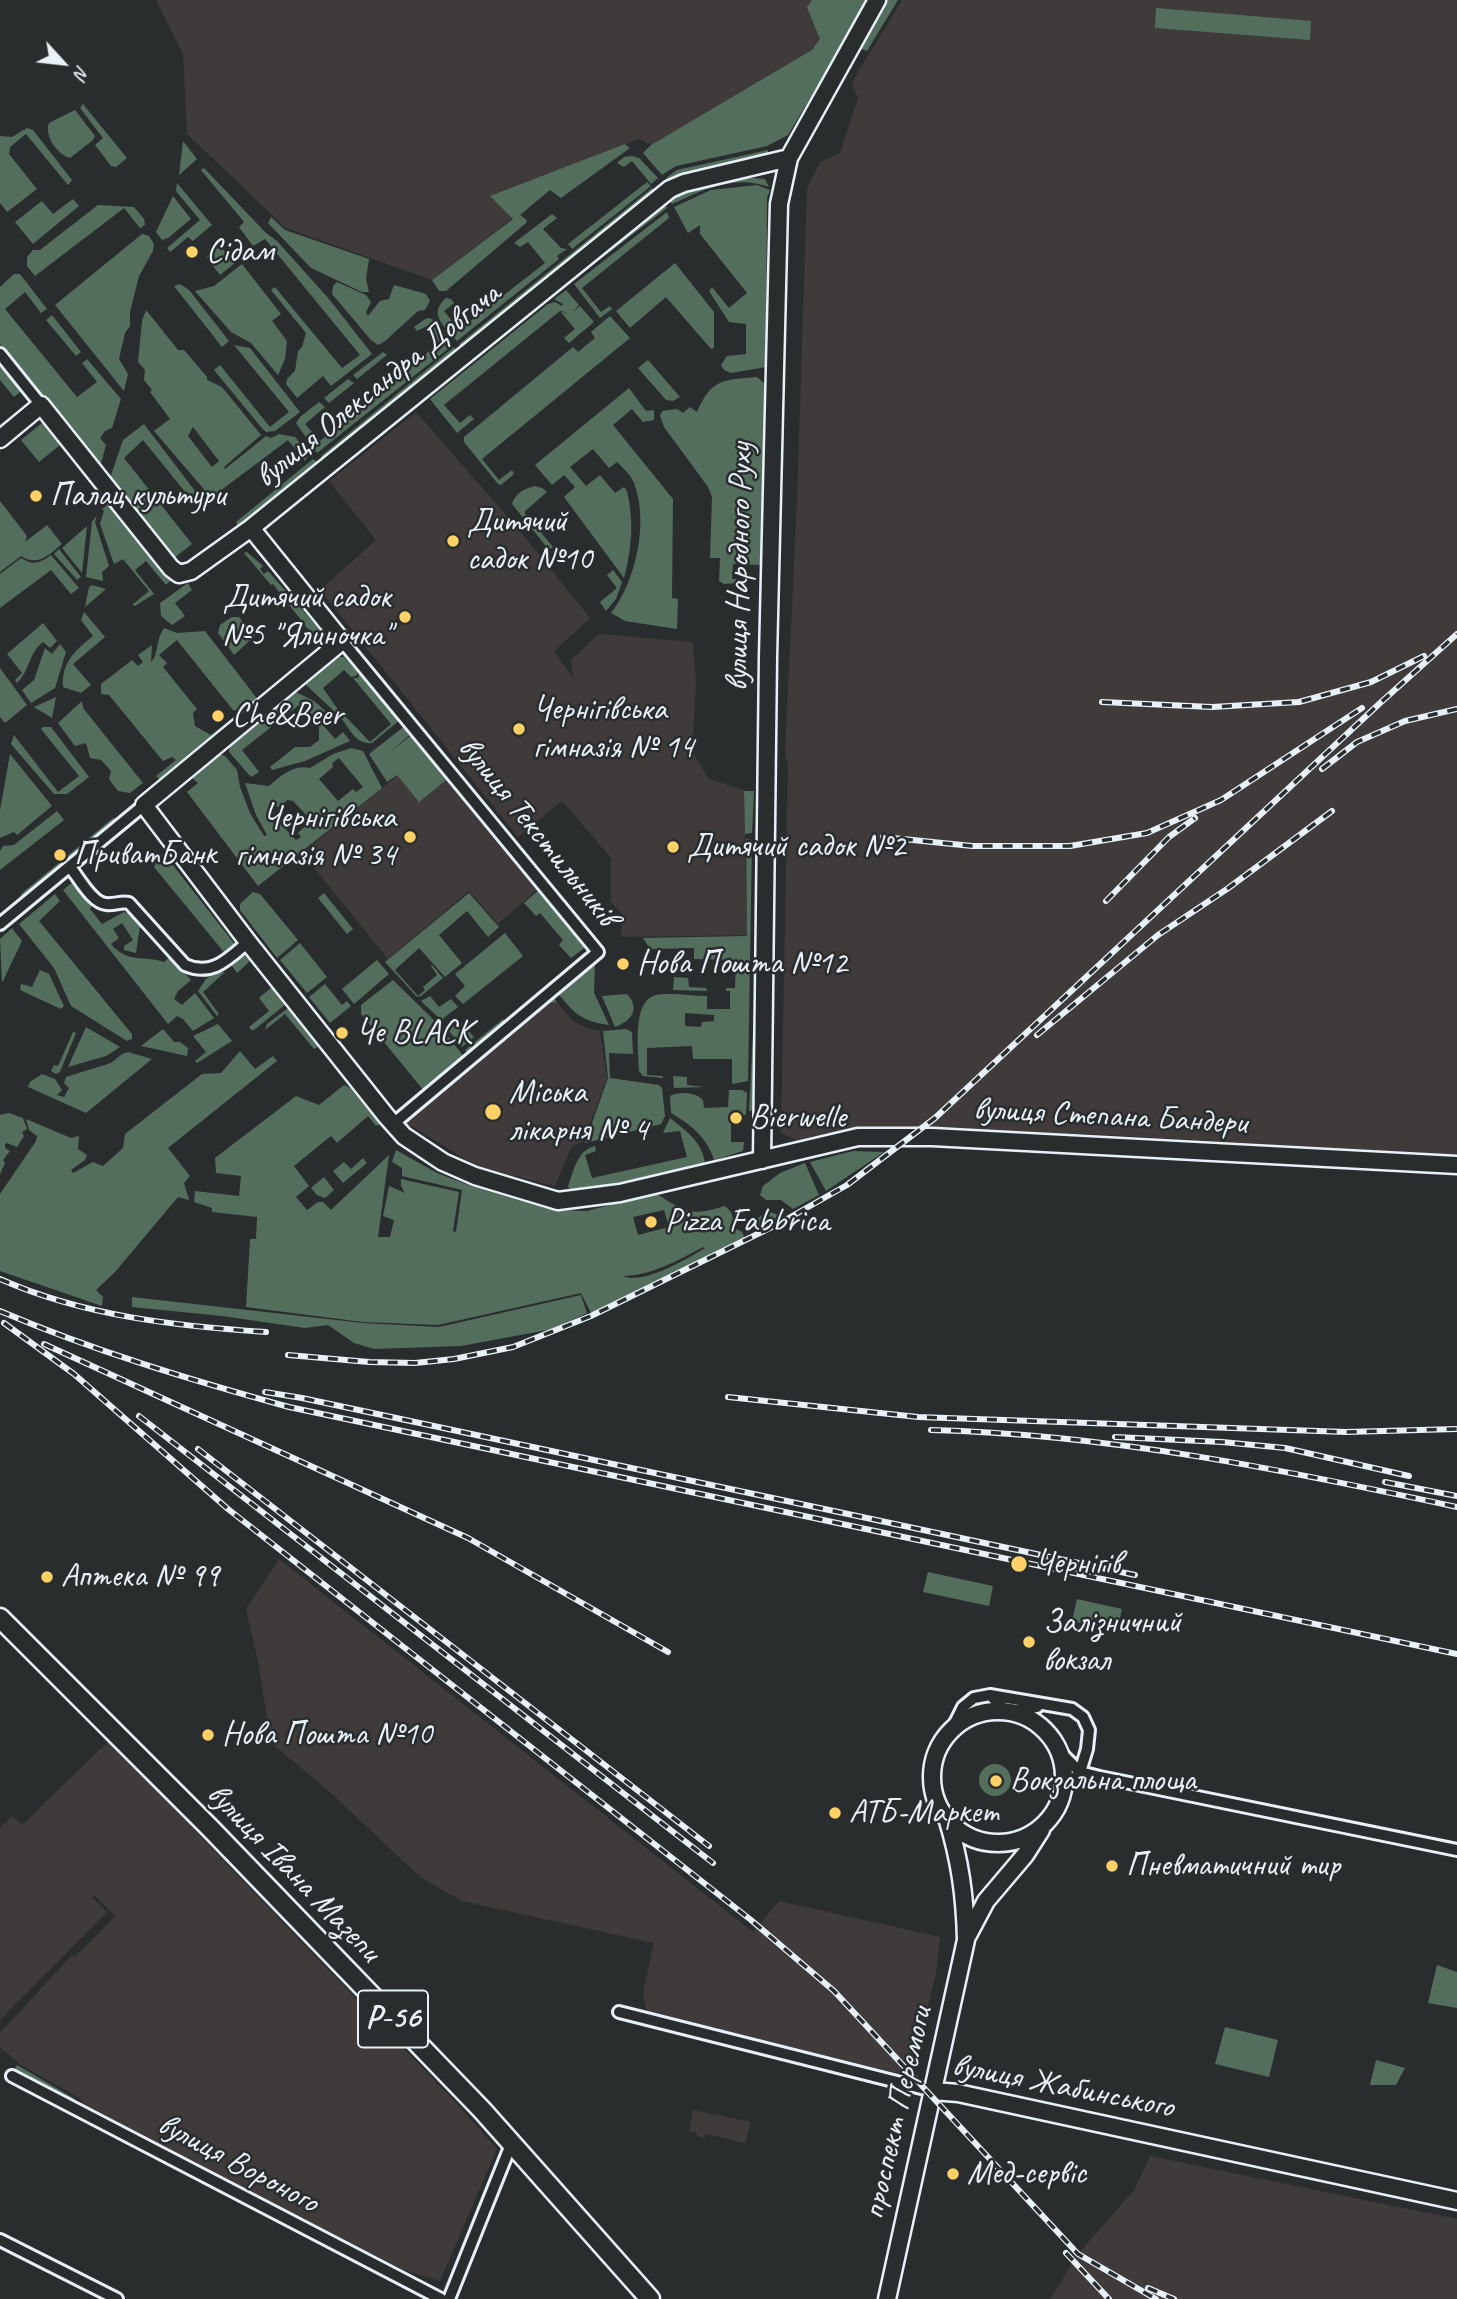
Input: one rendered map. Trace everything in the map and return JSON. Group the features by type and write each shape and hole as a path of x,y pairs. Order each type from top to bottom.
{"main road":[{"name":"вулиця Івана Мазепи","path":"0,1618 210,1828 513,2142 650,2299"}],"street":[{"name":"вулиця Народного Руху","path":"762,1160 768,657 779,204 789,158 877,0"},
{"name":"вулиця Олександра Довгача","path":"0,354 171,568 179,574 191,571 251,528 670,189 684,183 789,158"},
{"path":"0,439 41,405"},
{"name":"вулиця Текстильників","path":"251,528 598,952 393,1124"},
{"path":"0,924 342,641"},
{"path":"144,805 248,942 393,1124 404,1136 443,1162 475,1176 558,1200 620,1193 762,1160"},
{"path":"70,867 96,900 104,904 122,901 129,903 185,965 195,970 211,970 248,942"},
{"name":"вулиця Степана Бандери","path":"762,1160 858,1137 932,1137 1457,1165"},
{"path":"990,1695 1007,1712 1024,1716 1039,1725 1080,1772 1457,1850"},
{"path":"1060,1752 1064,1772 1063,1791 1056,1808 1044,1825 1029,1836 1012,1842 994,1843 968,1835 947,1818 939,1806 934,1790 933,1771 937,1753 963,1707 974,1698 990,1695 1072,1709 1083,1717 1089,1730 1087,1749 1080,1772 1063,1791"},
{"path":"948,1735 976,1715 1045,1706 1061,1707"},
{"name":"проспект Перемоги","path":"887,2299 966,1940 964,1889 947,1818"},
{"name":"проспект Перемоги","path":"966,1940 986,1901 1025,1855 1044,1825"},
{"name":"вулиця Жабинського","path":"619,2011 933,2091 958,2093 1457,2201"},
{"name":"вулиця Вороного","path":"12,2076 441,2299"},
{"path":"449,2299 513,2142"},
{"path":"0,2240 117,2299"}],"shaded area":[{"path":"156,0 853,0 788,109 651,145 639,139 491,196 513,218 432,280 286,228 187,134 183,54"},
{"path":"902,0 1457,0 1457,1155 1092,1134 976,1134 870,1129 827,1133 797,1140 781,1133 788,766 785,753 797,501 807,188 820,162 840,153 858,97 852,87 854,79"},
{"path":"416,412 520,531 590,618 554,651 573,678 571,660 599,634 693,642 696,684 692,752 709,779 744,790 747,935 621,937 623,916 611,902 611,858 562,801 518,837 320,590 376,540 329,481"},
{"name":"Чернігівська гімназія № 34","path":"414,733 478,813 477,818 484,820 539,888 498,924 469,891 388,959 302,853 397,776 383,758"},
{"path":"549,1002 557,1002 573,1021 600,1031 607,1079 583,1142 572,1146 555,1186 478,1167 405,1122"},
{"path":"279,1559 753,1932 779,1901 940,1937 936,1973 911,2076 647,2016 643,1993 654,1943 462,1901 420,1877 331,1793 271,1743 259,1666 246,1609"},
{"path":"109,1741 460,2107 497,2149 440,2281 404,2270 83,2108 81,2099 21,2065 0,2047 0,2033 72,1955 75,1957 115,1916 94,1895 92,1897 107,1912 0,2020 0,1828 12,1816 22,1825"},
{"path":"693,2110 751,2122 745,2143 706,2134 704,2138 696,2136 697,2132 689,2131"},
{"path":"1150,2156 1457,2219 1457,2299 1050,2299 1078,2254 1134,2190"}],"green space":[{"path":"812,0 869,0 788,135 767,146 676,166 662,175 643,153 651,145 812,50 820,39 807,7"},
{"path":"884,0 898,0 867,51 856,47"},
{"path":"1156,8 1311,21 1310,40 1155,28"},
{"path":"83,104 127,158 116,167 111,166 95,145 103,138 80,108"},
{"path":"75,110 95,136 70,158 53,144 48,128 49,123"},
{"path":"27,128 33,130 72,180 68,185 26,134 10,147 9,154 37,189 7,212 0,203 0,136 12,137"},
{"path":"183,141 197,159 179,175"},
{"path":"625,144 630,148 561,198 550,190 520,215 527,220 526,223 446,291 439,291 432,280 513,219 490,196"},
{"path":"768,150 768,153 680,175 671,180 666,178 677,170"},
{"path":"624,157 639,158 658,178 651,184 632,161 624,167 617,163"},
{"path":"204,168 266,233 277,241 329,299 372,354 331,386 323,376 297,398 286,384 295,371 298,351 306,333 271,290 275,287 342,368 360,355 265,239 253,246 239,227 244,222 201,170"},
{"path":"739,177 765,179 769,187 756,183 731,183 707,189 672,204 669,199 690,188"},
{"path":"647,182 651,186 572,249 568,244"},
{"path":"177,183 212,225 193,241 188,237 170,252 167,248 200,220 176,191"},
{"path":"757,185 770,190 767,198 766,367 731,373 721,365 727,356 746,354 746,324 729,322 709,291 712,287 729,308 747,293 700,234 700,225 688,233 674,207 711,190"},
{"path":"652,188 656,192 462,347 459,344"},
{"path":"173,196 191,219 162,240 156,232"},
{"path":"73,199 79,206 33,244 15,222 42,201 53,214"},
{"path":"664,203 667,208 573,280 572,276"},
{"path":"98,205 134,207 144,219 145,225 140,228 124,208 35,276 27,266 27,257 33,250 40,250"},
{"path":"667,212 669,218 582,288 601,312 610,306 612,309 600,318 574,284"},
{"path":"552,214 557,218 543,229 561,248 567,249 557,256 559,259 457,341 440,320 438,309 441,304 446,298 454,303 444,311 459,330 545,263 528,242 520,247 514,243"},
{"path":"271,217 285,230 369,259 366,279 369,292 362,292 311,268 268,223"},
{"path":"142,234 149,236 154,244 139,276 130,312 130,326 125,333 119,359 128,374 124,391 55,305"},
{"path":"220,246 235,263 220,275 206,257"},
{"path":"675,263 714,312 714,348 711,349 666,297 630,328 616,311"},
{"path":"242,264 281,314 272,321 287,341 285,359 278,375 251,343 231,332 195,291 214,286"},
{"path":"14,274 20,274 47,309 41,313 25,292 5,309 77,397 97,382 82,363 87,359 121,399 112,428 105,431 100,438 106,445 100,467 0,344 0,287"},
{"path":"337,282 366,295 371,302 366,312 368,316 380,301 389,299 394,285 426,294 430,301 425,310 418,311 378,345 332,294 333,286"},
{"path":"180,284 189,290 229,341 222,347 174,286"},
{"path":"566,290 579,305 573,312 580,306 594,322 569,343 564,338 575,329 561,312 570,313 560,311 444,405 460,423 470,415 474,419 457,433 430,399 548,304 555,302 562,306 563,304 554,299"},
{"path":"146,310 178,350 184,350 207,380 222,387 261,435 224,467 225,469 266,436 271,438 279,434 295,437 309,454 305,461 288,440 216,494 208,494 154,431 170,419 150,392 152,390 144,380 145,370 138,362 142,321","holes":["193,427 219,461 212,467 188,436"]},
{"path":"52,315 81,352 76,356 46,320"},
{"path":"610,316 630,338 482,459 499,480 512,470 514,474 501,485 498,484 464,442 464,437 573,347 578,352 595,338 591,332"},
{"path":"427,318 432,319 453,345 317,453 296,423 300,417 319,402 325,407 305,424 320,441 439,343 427,326 417,331 414,327"},
{"path":"234,345 250,348 300,412 275,431 266,432 261,427 214,370 220,365 270,427 289,412"},
{"path":"454,347 458,352 324,460 321,456"},
{"path":"383,352 387,355 357,379 353,375"},
{"path":"648,360 680,397 673,401 666,400 638,368"},
{"path":"0,368 7,369 24,389 14,397 0,380"},
{"path":"757,377 766,385 762,565 733,564 732,579 739,579 739,583 724,584 719,581 720,558 710,558 712,497 708,487 664,427 660,416 662,411 677,409 683,413 690,407 697,412 713,387 735,379"},
{"path":"348,379 354,383 329,403 324,398"},
{"path":"629,388 646,411 654,410 654,420 643,422 632,409 613,425 673,499 672,598 678,599 677,629 625,621 611,613 627,585 638,551 638,498 634,483 627,472 617,462 609,468 593,449 570,467 586,486 600,475 615,493 624,487 627,491 631,534 624,578 564,497 575,487 564,475 552,485 535,465"},
{"path":"42,423 60,445 39,462 21,440"},
{"path":"144,424 205,504 200,507 195,504 143,440 124,458 192,544 174,558 109,481 123,440"},
{"path":"313,459 320,465 239,528 236,522"},
{"path":"535,486 547,492 524,512 553,547 549,550 512,504 520,492"},
{"path":"0,501 27,536 25,542 47,525 62,544 38,560 21,556 0,572"},
{"path":"110,503 171,580 166,585 146,561 135,570 154,594 135,606 132,605 149,591 123,559 114,564 100,524 104,511 102,509"},
{"path":"97,515 95,522 109,566 102,572 103,581 86,577 92,522"},
{"path":"87,526 82,573 62,548"},
{"path":"59,549 81,577 77,580 54,554"},
{"path":"247,552 263,566 260,569 264,574 268,571 321,631 324,637 321,646 273,584 271,585 244,553"},
{"path":"51,555 79,588 71,594 51,570 0,608 0,574 21,558 36,562"},
{"path":"613,570 622,582 616,599 606,611 600,602 617,588 607,575"},
{"path":"188,583 192,590 175,603 185,616 172,625 161,616 160,603"},
{"path":"92,585 106,589 85,607 89,587"},
{"path":"84,612 105,637 73,664 91,685 81,693 63,687 63,678 71,657 93,636 81,620"},
{"path":"232,617 239,617 255,636 234,655 218,633 220,625"},
{"path":"43,623 57,641 50,648 43,642 38,646 17,683 15,680 22,673 7,654"},
{"path":"164,628 177,633 205,631 259,701 162,782 156,776 176,760 172,757 163,761 109,695 101,694 101,684 132,660 138,666 143,662 138,655 152,645 151,662","holes":["177,640 233,710 242,711 211,735 195,726 193,713 197,709 163,667 167,663 159,655"]},
{"path":"60,644 66,652 55,688 31,703 22,690 34,680 45,648 52,654"},
{"path":"338,657 344,657 358,673 351,677 344,670 323,688 341,714 336,713 305,684"},
{"path":"0,668 27,705 5,723 0,717"},
{"path":"359,674 401,719 372,743 358,739 342,719 345,716 370,742 391,724 353,678 358,678"},
{"path":"296,692 314,701 330,715 331,718 323,725 335,739 343,732 350,741 305,761 272,770 270,767 295,747 310,747 319,740 319,726 299,705 242,750 259,772 251,777 229,752 230,746"},
{"path":"56,697 52,718 34,707"},
{"path":"82,701 83,708 143,783 130,793 118,791 109,779 111,771 101,760 90,758 86,743 75,746 58,723"},
{"path":"407,724 413,732 389,753 414,733 450,777 419,802 397,775 387,782 369,754"},
{"path":"51,727 89,777 67,794 54,794 11,744 14,735 58,792 79,776 41,729"},
{"path":"351,748 363,751 382,788 258,886 187,792 198,783 190,776 219,754 225,756 237,770 250,813 264,836 267,835 256,815 245,783 269,786 288,772 298,768 310,768 333,754","holes":["339,758 363,787 356,792 353,789 338,801 319,779","287,800 293,801 311,820 298,833 301,837 296,840 269,812 275,805 280,808"]},
{"path":"10,754 52,806 17,835 14,832 0,838 0,810"},
{"path":"744,791 754,791 752,833 745,834"},
{"path":"57,811 64,820 0,870 0,851 3,846 14,845"},
{"path":"113,818 118,819 117,823 26,900 21,899 21,894"},
{"path":"746,839 752,840 748,1081 732,1084 732,1059 693,1059 692,1046 647,1048 647,1075 663,1078 643,1076 639,1071 638,1028 643,1007 648,999 661,994 707,996 707,1009 730,1009 730,991 726,991 726,988 735,988 736,960 694,959 694,948 650,949 643,938 747,936","holes":["685,1013 714,1015 714,1021 702,1022 701,1027 685,1026"]},
{"path":"756,841 761,842 756,1110 749,1111 754,1012"},
{"path":"161,854 165,855 237,947 227,956 154,867"},
{"path":"73,882 94,902 90,909 102,924 124,912 141,919 136,953 124,950 124,946 133,940 122,923 113,929 119,938 111,944 130,957 164,962 170,957 191,980 178,991 174,999 182,1005 195,993 214,1018 193,1031 177,1016 168,1024 63,890"},
{"path":"540,889 587,946 571,958 559,945 563,940 540,913 536,916 524,903"},
{"path":"253,892 260,894 298,940 277,958 240,910 240,904"},
{"path":"324,893 353,929 347,934 318,898"},
{"path":"469,893 499,927 488,937 467,911 439,935 462,963 445,977 419,948 395,970 418,996 425,990 423,987 437,975 432,965 443,978 417,997 385,962"},
{"path":"55,894 60,901 39,921 132,1034 132,1039 127,1041 71,1006 54,968 19,924"},
{"path":"12,928 22,941 2,983 0,939"},
{"path":"505,933 523,956 463,1004 455,996 465,986 455,974"},
{"path":"300,943 327,977 307,993 280,960"},
{"path":"241,954 250,959 237,973 232,966"},
{"path":"377,960 389,974 354,1004 342,989"},
{"path":"593,960 594,993 609,1025 578,1015 556,991"},
{"path":"40,970 49,974 64,1006 61,1009 20,990 21,984 32,987"},
{"path":"217,971 225,972 203,992 219,1014 217,1016 198,991 206,979"},
{"path":"674,977 688,978 689,987 706,988 707,991 673,990"},
{"path":"393,980 440,1026 464,1057 424,1091 361,1014 361,1005"},
{"path":"325,984 342,1005 347,1001 351,1006 330,1023 309,997"},
{"path":"272,987 286,1004 251,1030 249,1027 269,1011 259,998"},
{"path":"627,994 634,1009 630,1018 615,1027 602,996"},
{"path":"430,996 439,1007 451,999 458,1007 441,1020 421,1001"},
{"path":"552,996 557,1002 549,1003 474,1066 472,1061"},
{"path":"288,1008 318,1047 314,1049 285,1014 265,1030 267,1024"},
{"path":"456,1017 474,1037 462,1047 445,1026"},
{"path":"503,1019 505,1022 468,1054 465,1050"},
{"path":"218,1024 232,1041 197,1063 195,1061 206,1052 193,1036"},
{"path":"86,1027 120,1047 106,1056 68,1067"},
{"path":"163,1029 174,1042 180,1042 188,1048 187,1056 141,1046"},
{"path":"626,1029 632,1032 633,1054 609,1053 610,1078 659,1085 662,1088 665,1116 661,1124 585,1143 608,1078 603,1031"},
{"path":"73,1032 76,1033 60,1072 56,1074 51,1071 54,1065 58,1066"},
{"path":"240,1051 255,1069 273,1056 277,1061 168,1148 190,1176 184,1183 189,1200 178,1197 115,1272 96,1290 103,1297 102,1306 0,1271 0,1194 37,1136 29,1130 26,1119 71,1138 79,1136 78,1149 87,1155 85,1160 71,1170 73,1173 93,1162 103,1166 123,1148 125,1134 202,1074 221,1073"},
{"path":"128,1052 152,1059 86,1113 28,1087 30,1082 42,1074 55,1079 62,1090 57,1095 64,1097 69,1088 64,1083 66,1077 111,1063"},
{"path":"673,1076 687,1077 687,1085 705,1087 674,1088"},
{"path":"344,1085 350,1088 380,1124 376,1126 368,1116 337,1143 331,1136 294,1166 309,1186 296,1197 307,1210 318,1202 323,1202 331,1210 389,1155 378,1237 390,1237 394,1220 383,1216 389,1186 405,1193 401,1179 459,1192 453,1231 456,1232 462,1190 402,1176 402,1168 392,1162 396,1150 437,1173 552,1210 587,1211 655,1193 688,1211 725,1206 731,1212 736,1229 742,1232 745,1238 591,1313 581,1293 438,1325 363,1322 246,1307 250,1239 256,1239 257,1217 212,1212 212,1208 194,1202 195,1191 239,1196 241,1176 216,1173 215,1158 296,1096 319,1105","holes":["664,1210 669,1227 638,1235 633,1217","705,1248 665,1270 642,1277 623,1276 654,1270"]},
{"path":"729,1090 742,1090 747,1093 746,1115 731,1116 731,1142 744,1142 743,1151 714,1160 697,1132 671,1113 670,1096 687,1093 700,1097 704,1108 728,1107"},
{"path":"9,1113 23,1118 27,1129 22,1132 24,1136 17,1147 5,1144 5,1148 10,1151 3,1160 5,1163 0,1174 0,1115"},
{"path":"670,1118 697,1143 705,1163 582,1191 570,1190 568,1186 580,1156 595,1146 596,1151 585,1155 592,1178 687,1157 680,1131 663,1133"},
{"path":"853,1151 884,1152 826,1191 810,1162"},
{"path":"363,1158 367,1163 343,1183 333,1171 344,1162 351,1169"},
{"path":"805,1163 819,1195 793,1209 781,1200 766,1200 760,1195 763,1186 780,1173"},
{"path":"324,1177 334,1190 325,1198 317,1195 311,1188"},
{"path":"768,1211 783,1217 755,1232 753,1222"},
{"path":"581,1295 587,1313 553,1329 461,1346 374,1349 354,1343 328,1325 305,1328 132,1307 132,1297 363,1323 439,1327"},
{"path":"928,1572 993,1586 989,1606 923,1592"},
{"path":"1077,1599 1122,1609 1117,1631 1072,1621"},
{"path":"995,1764 1007,1768 1011,1780 1007,1792 995,1796 983,1792 979,1780 983,1768"},
{"path":"1437,1965 1457,1972 1457,2008 1428,2003"},
{"path":"1225,2027 1278,2040 1269,2077 1215,2064"},
{"path":"1376,2060 1405,2068 1396,2085 1370,2085"},
{"path":"17,2065 75,2099 72,2104 14,2070"}],"railway":[{"path":"288,1355 415,1363 454,1359 513,1347 591,1316 780,1223 847,1185 935,1118 1457,634"},
{"path":"1102,702 1212,707 1299,702 1371,682 1424,656"},
{"path":"883,837 972,846 1070,846 1147,833 1221,800 1362,708"},
{"path":"1322,769 1357,742 1405,721 1457,709"},
{"path":"1037,1035 1158,935 1227,889 1332,811"},
{"path":"1106,901 1169,837 1195,818"},
{"path":"0,1279 64,1302 130,1317 266,1332"},
{"path":"0,1311 143,1364 289,1407 1457,1654"},
{"path":"4,1323 74,1374 228,1509 751,1920 834,1991 1078,2254 1156,2299"},
{"path":"44,1344 468,1538 668,1652"},
{"path":"265,1392 1135,1575"},
{"path":"728,1397 918,1417 1346,1432 1457,1429"},
{"path":"139,1416 713,1863"},
{"path":"931,1430 997,1433 1130,1446 1261,1467 1457,1507"},
{"path":"1115,1437 1285,1448 1409,1476"},
{"path":"198,1449 709,1846"},
{"path":"1385,1482 1457,1496"},
{"path":"1066,2253 1109,2299"},
{"path":"1148,2288 1174,2299"}],"place":[{"name":"Сідам","path":"192,252"},
{"name":"Палац культури","path":"36,496"},
{"name":"Дитячий садок №10","path":"453,541"},
{"name":"Дитячий садок №5 \"Ялиночка\"","path":"405,617"},
{"name":"Che&Beer","path":"218,716"},
{"name":"Чернігівська гімназія № 14","path":"519,729"},
{"name":"Чернігівська гімназія № 34","path":"410,837"},
{"name":"Дитячий садок №2","path":"673,847"},
{"name":"ПриватБанк","path":"60,855"},
{"name":"Нова Пошта №12","path":"623,964"},
{"name":"Че BLACK","path":"342,1033"},
{"name":"Міська лікарня № 4","path":"493,1112"},
{"name":"Bierwelle","path":"736,1118"},
{"name":"Pizza Fabbrica","path":"651,1222"},
{"name":"Чернігів","path":"1019,1564"},
{"name":"Аптека № 99","path":"47,1577"},
{"name":"Залізничний вокзал","path":"1029,1642"},
{"name":"Нова Пошта №10","path":"208,1735"},
{"name":"Вокзальна площа","path":"996,1781"},
{"name":"АТБ-Маркет","path":"835,1813"},
{"name":"Пневматичний тир","path":"1112,1866"},
{"name":"Мед-сервіс","path":"953,2174"}]}
